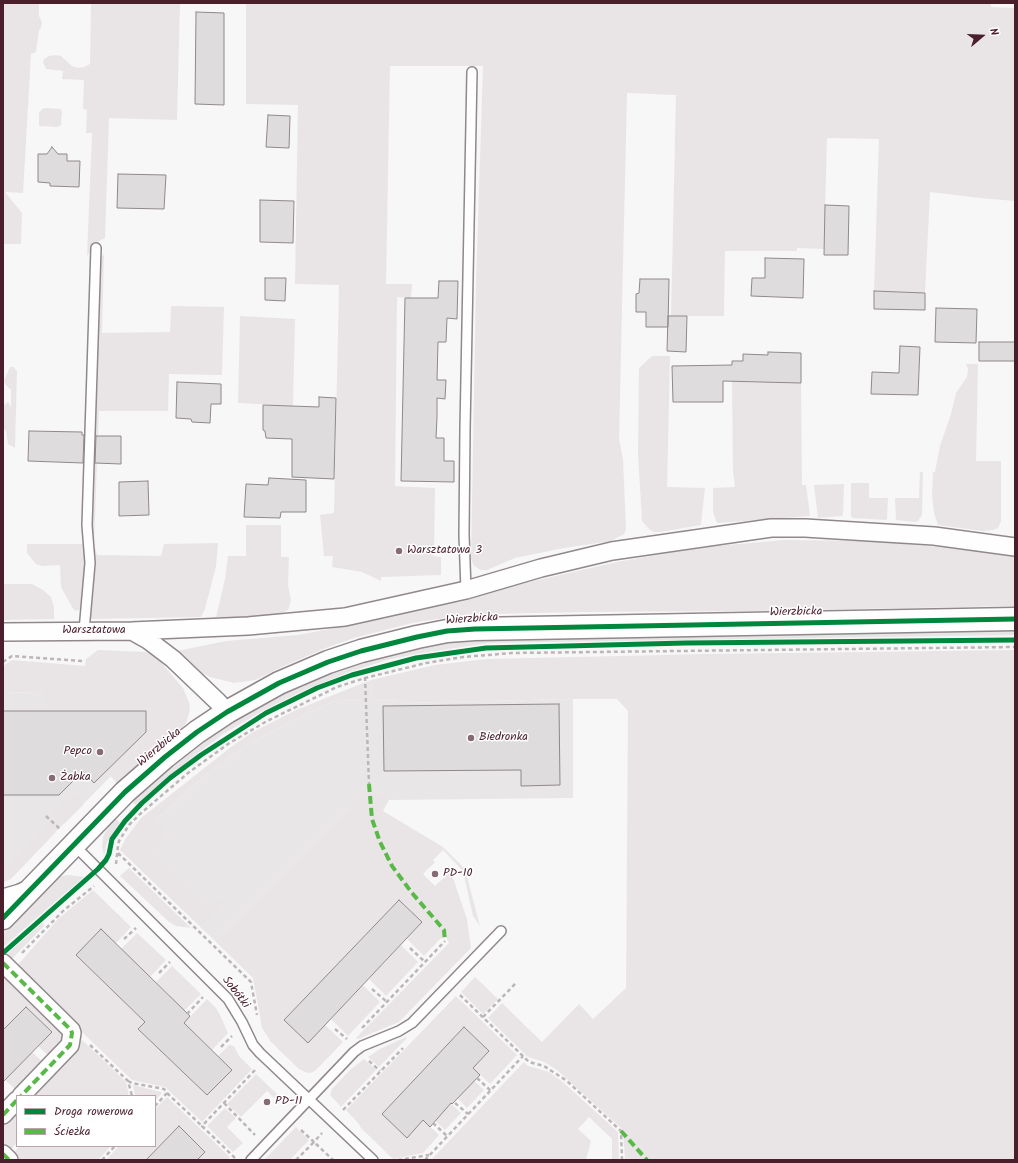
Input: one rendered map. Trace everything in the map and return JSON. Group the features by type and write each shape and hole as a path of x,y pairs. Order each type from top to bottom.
{"street":[{"path":"132,631 248,626 338,618 373,612 466,590 541,568 612,551 771,528 805,528 934,536 1015,547"},
{"name":"Wierzbicka","path":"3,918 34,886 68,838 197,732 227,712 279,683 328,662 390,643 447,631 505,627 1015,619"},
{"name":"Warsztatowa","path":"3,632 132,631 148,640 173,659 227,712"},
{"path":"3,898 20,893 34,886"},
{"path":"5,965 71,1030 72,1033 70,1045 22,1095"},
{"path":"3,1114 16,1101"},
{"path":"3,1154 9,1160"}],"lane":[{"path":"466,590 464,535 465,444 472,72"},
{"path":"84,631 90,563 87,525 96,248"},
{"name":"Sobótki","path":"68,838 104,876 228,999 253,1044 260,1053 373,1160"},
{"path":"251,1160 358,1049 399,1031 412,1023 501,931"}],"path":[{"path":"5,965 116,864 119,841 124,832 140,814 188,774 228,744 267,721 365,674 426,662 512,653 1015,647"},
{"path":"3,662 12,656 82,661"},
{"path":"358,673 365,674"},
{"path":"365,674 370,784"},
{"path":"331,683 338,680"},
{"path":"46,816 68,838"},
{"path":"117,852 251,982 257,1017"},
{"path":"94,885 100,891"},
{"path":"124,939 137,927"},
{"path":"359,1031 445,941"},
{"path":"410,948 425,962"},
{"path":"159,973 171,960 176,965"},
{"path":"483,1017 516,984"},
{"path":"372,989 387,1002"},
{"path":"457,992 529,1062 544,1066 567,1081 621,1131 622,1160"},
{"path":"187,1014 206,994"},
{"path":"72,1033 80,1035 128,1081 164,1089 235,1159 241,1153"},
{"path":"221,1047 234,1035 235,1039"},
{"path":"425,1160 523,1056"},
{"path":"252,1063 262,1073"},
{"path":"202,1126 257,1068"},
{"path":"477,1078 491,1091"},
{"path":"128,1081 132,1095"},
{"path":"156,1105 168,1093"},
{"path":"224,1103 257,1136"},
{"path":"455,1103 468,1115"},
{"path":"433,1123 447,1136"},
{"path":"296,1160 314,1142 333,1160"},
{"path":"102,1160 114,1147"},
{"path":"398,1160 430,1155"}],"shaded area":[{"path":"3,3 39,3 39,16 42,22 39,30 36,52 31,54 23,193 5,192 22,213 21,244 3,244"},
{"path":"91,3 180,3 177,120 109,118 105,238 97,242 87,256 92,133 86,133 87,110 83,109 84,80 62,79 63,71 46,69 43,62 44,59 49,56 56,55 61,56 72,66 78,68 90,64"},
{"path":"246,3 991,3 991,7 1015,8 1015,201 930,192 925,293 874,291 879,139 827,138 824,249 797,248 797,251 725,251 724,316 671,316 676,95 627,93 619,439 623,459 626,529 624,534 611,541 564,548 515,558 487,570 481,570 474,566 471,559 476,282 483,66 390,66 386,284 412,284 411,298 397,297 395,486 435,488 434,556 441,557 441,575 381,577 381,581 362,572 332,567 333,556 324,556 320,515 334,513 339,285 295,284 298,105 246,104"},
{"path":"42,109 61,109 61,125 57,127 39,126 39,113"},
{"path":"104,254 102,333 170,332 171,306 224,307 222,375 169,374 168,411 99,411 94,544 97,555 161,556 164,544 218,543 216,566 205,609 201,617 90,619 93,574 91,544 98,262"},
{"path":"240,316 295,319 293,406 238,403"},
{"path":"652,356 670,356 667,487 705,488 701,525 660,532 654,532 649,529 642,521 638,454 639,368"},
{"path":"966,364 978,364 976,461 1001,461 1001,521 998,528 993,530 982,531 938,525 934,513 932,495 933,472 935,472 940,446 951,414 956,393 967,377 968,369"},
{"path":"10,367 13,367 17,371 15,448 8,444 6,432 3,427 3,406 8,402 11,407 11,390 4,381"},
{"path":"732,381 801,383 802,485 806,485 810,516 718,523 716,521 713,512 713,488 735,487 733,472"},
{"path":"920,472 923,472 922,515 918,521 915,522 896,520 895,498 919,498"},
{"path":"851,483 869,483 869,498 888,498 886,520 852,518"},
{"path":"844,484 842,516 818,518 814,485"},
{"path":"246,525 281,525 281,557 289,557 288,585 291,600 288,610 275,617 216,617 225,579 228,556 246,556"},
{"path":"785,540 872,541 960,549 1015,557 1015,606 753,611 585,612 492,614 451,617 412,623 354,638 326,648 255,680 234,683 210,677 198,671 177,651 226,641 298,635 334,628 406,611 461,602 508,587 617,562 716,546"},
{"path":"27,544 84,544 85,592 81,608 79,610 75,611 61,587 60,565 42,566 36,564 27,553"},
{"path":"3,584 32,584 43,590 51,597 54,607 54,619 3,620"},
{"path":"1015,630 1015,635 489,643 416,654 387,660 349,672 307,689 266,709 225,733 195,755 135,805 132,801 173,766 211,737 255,708 301,685 330,673 407,650 460,641 496,638"},
{"path":"98,650 146,652 152,655 158,659 183,688 190,705 186,723 181,729 117,783 106,771 146,732 146,711 47,711 45,693 3,692 3,666 12,660 85,666 86,659"},
{"path":"1015,650 1015,1160 625,1160 623,1130 557,1070 544,1062 528,1057 488,1018 502,1003 542,1042 579,1004 593,1019 626,988 628,711 617,699 399,703 399,699 372,700 371,680 435,665 487,659 707,654"},
{"path":"371,680 372,700 399,699 399,703 573,699 573,798 389,800 389,795 367,795 350,806 215,941 120,850 155,821 194,785 247,745 307,713 337,700 363,699 363,683"},
{"path":"363,683 363,699 337,700 307,713 247,745 194,785 156,820 167,833 151,854 209,909 220,899 224,901 222,905 202,924 199,925 120,850 126,838 141,818 251,733 296,710"},
{"path":"3,692 46,693 47,703 190,710 186,723 181,729 117,783 111,776 11,879 3,882"},
{"path":"73,794 77,794 83,800 83,805 64,824 60,824 53,817 53,813"},
{"path":"389,795 389,800 383,811 443,847 465,869 480,926 473,916 463,871 443,850 433,860 435,862 423,874 435,886 449,873 453,878 467,919 471,948 399,1022 358,1039 356,1038 449,943 446,937 440,939 424,956 407,939 422,922 399,900 284,1020 308,1042 325,1025 343,1042 315,1071 310,1073 305,1072 299,1069 271,1042 262,1028 253,978 215,941 350,806 361,796"},
{"path":"115,818 120,823 107,842 104,856 102,846 103,837 109,825"},
{"path":"48,823 55,828 55,833 11,879 3,882 3,868 26,846 28,847 30,845 29,842"},
{"path":"129,868 191,928 176,926 169,922 120,876"},
{"path":"69,875 84,877 3,947 3,934 55,879 61,876"},
{"path":"93,890 131,927 115,944 100,930 76,955 145,1022 138,1029 207,1095 232,1070 218,1056 229,1045 234,1046 239,1056 252,1069 202,1122 165,1087 132,1080 15,968 59,918"},
{"path":"43,922 44,926 9,962 5,956"},
{"path":"137,933 166,960 150,977 121,949"},
{"path":"401,945 418,962 386,996 369,979"},
{"path":"172,966 201,994 184,1011 163,1003 170,996 156,982"},
{"path":"7,975 64,1034 65,1038 51,1058 38,1046 52,1032 26,1007 3,1030 3,980"},
{"path":"475,977 498,999 483,1014 461,992"},
{"path":"363,985 380,1002 348,1036 331,1019"},
{"path":"456,996 517,1055 490,1084 473,1068 489,1051 464,1027 382,1114 407,1137 423,1120 439,1135 423,1153 393,1159 361,1128 346,1110"},
{"path":"207,999 216,1008 228,1033 212,1050 184,1023"},
{"path":"406,1037 407,1038 379,1067 368,1057 380,1049"},
{"path":"82,1040 126,1082 129,1095 29,1095"},
{"path":"32,1052 45,1064 18,1092 5,1080"},
{"path":"364,1059 376,1070 341,1107 330,1095 332,1089 350,1070"},
{"path":"524,1062 528,1066 549,1072 563,1082 618,1132 619,1160 612,1160 612,1139 589,1117 578,1129 591,1141 586,1160 431,1160"},
{"path":"256,1074 278,1095 274,1098 267,1091 241,1117 227,1104"},
{"path":"467,1074 484,1090 467,1108 451,1092"},
{"path":"133,1085 162,1093 156,1100 156,1095 135,1095"},
{"path":"167,1097 230,1157 227,1160 197,1160 205,1151 179,1126 146,1160 106,1160 118,1147 156,1147 156,1108"},
{"path":"445,1098 461,1113 445,1130 429,1115"},
{"path":"225,1108 236,1118 227,1127 243,1143 233,1152 207,1126"},
{"path":"16,1109 16,1144 10,1150 3,1145 3,1122"},
{"path":"296,1127 309,1140 290,1160 264,1160"},
{"path":"19,1147 110,1147 98,1160 18,1160 13,1153"}],"building":[{"path":"196,12 224,13 224,105 195,104"},
{"path":"268,115 290,116 289,148 266,147"},
{"path":"52,147 58,154 67,154 67,161 80,161 79,187 50,186 50,183 38,182 38,154 47,154"},
{"path":"118,174 166,175 164,209 117,208"},
{"path":"260,200 294,201 293,243 260,242"},
{"path":"825,205 849,206 848,255 824,255"},
{"path":"765,258 804,259 803,298 751,296 752,278 765,278"},
{"path":"265,278 286,278 285,301 265,300"},
{"path":"640,279 669,279 668,327 646,327 646,312 636,312 636,294 639,293"},
{"path":"439,281 458,281 457,319 447,318 446,342 438,342 437,380 446,380 445,399 437,398 436,438 444,438 444,461 454,461 454,482 401,481 405,298 438,298"},
{"path":"874,291 925,293 925,310 874,309"},
{"path":"936,308 977,309 976,343 935,342"},
{"path":"668,316 687,316 686,352 667,351"},
{"path":"979,342 1015,342 1015,361 979,361"},
{"path":"900,346 920,347 918,395 871,394 872,372 899,373"},
{"path":"768,352 801,353 801,383 723,381 723,402 673,402 672,366 732,365 732,361 743,361 743,354 768,355"},
{"path":"177,382 221,384 221,404 211,404 210,423 192,422 191,419 176,418"},
{"path":"319,397 336,398 334,479 292,477 292,439 266,438 265,431 263,430 263,405 319,407"},
{"path":"29,431 82,432 82,435 84,435 83,463 28,461"},
{"path":"96,436 121,436 121,464 95,463"},
{"path":"269,478 306,480 306,512 281,512 280,518 244,517 246,484 268,485"},
{"path":"148,481 149,515 119,516 119,482"},
{"name":"Biedronka","path":"559,704 560,785 521,786 521,770 384,771 383,706"},
{"path":"3,711 146,711 146,732 94,783 83,771 59,795 3,795"},
{"path":"399,900 422,922 308,1043 284,1020"},
{"path":"101,929 190,1016 184,1023 232,1070 207,1095 138,1029 145,1022 76,955"},
{"path":"26,1007 52,1032 3,1082 3,1030"},
{"path":"464,1027 489,1051 473,1068 480,1075 452,1104 451,1103 430,1127 423,1120 407,1138 382,1114"},
{"path":"179,1126 205,1152 197,1160 146,1160"}],"marked path":[{"path":"369,784 372,819 380,842 392,866 412,893 444,930 445,941"},
{"path":"3,963 71,1030 72,1033 70,1045 22,1095"},
{"path":"3,1115 16,1101"},
{"path":"621,1131 647,1160"},
{"path":"3,1154 9,1160"}],"cycle path":[{"path":"3,918 125,792 165,757 197,732 227,712 279,683 328,662 361,651 447,631 475,629 1015,619"},
{"path":"3,953 98,869 106,860 109,854 112,839 125,821 142,803 170,778 201,755 266,713 317,688 352,675 416,658 486,648 686,643 1015,640"}],"place":[{"name":"Warsztatowa 3","path":"399,551"},
{"name":"Biedronka","path":"471,738"},
{"name":"Pepco","path":"100,752"},
{"name":"Żabka","path":"52,778"},
{"name":"PD-10","path":"435,874"},
{"name":"PD-11","path":"267,1102"}]}
